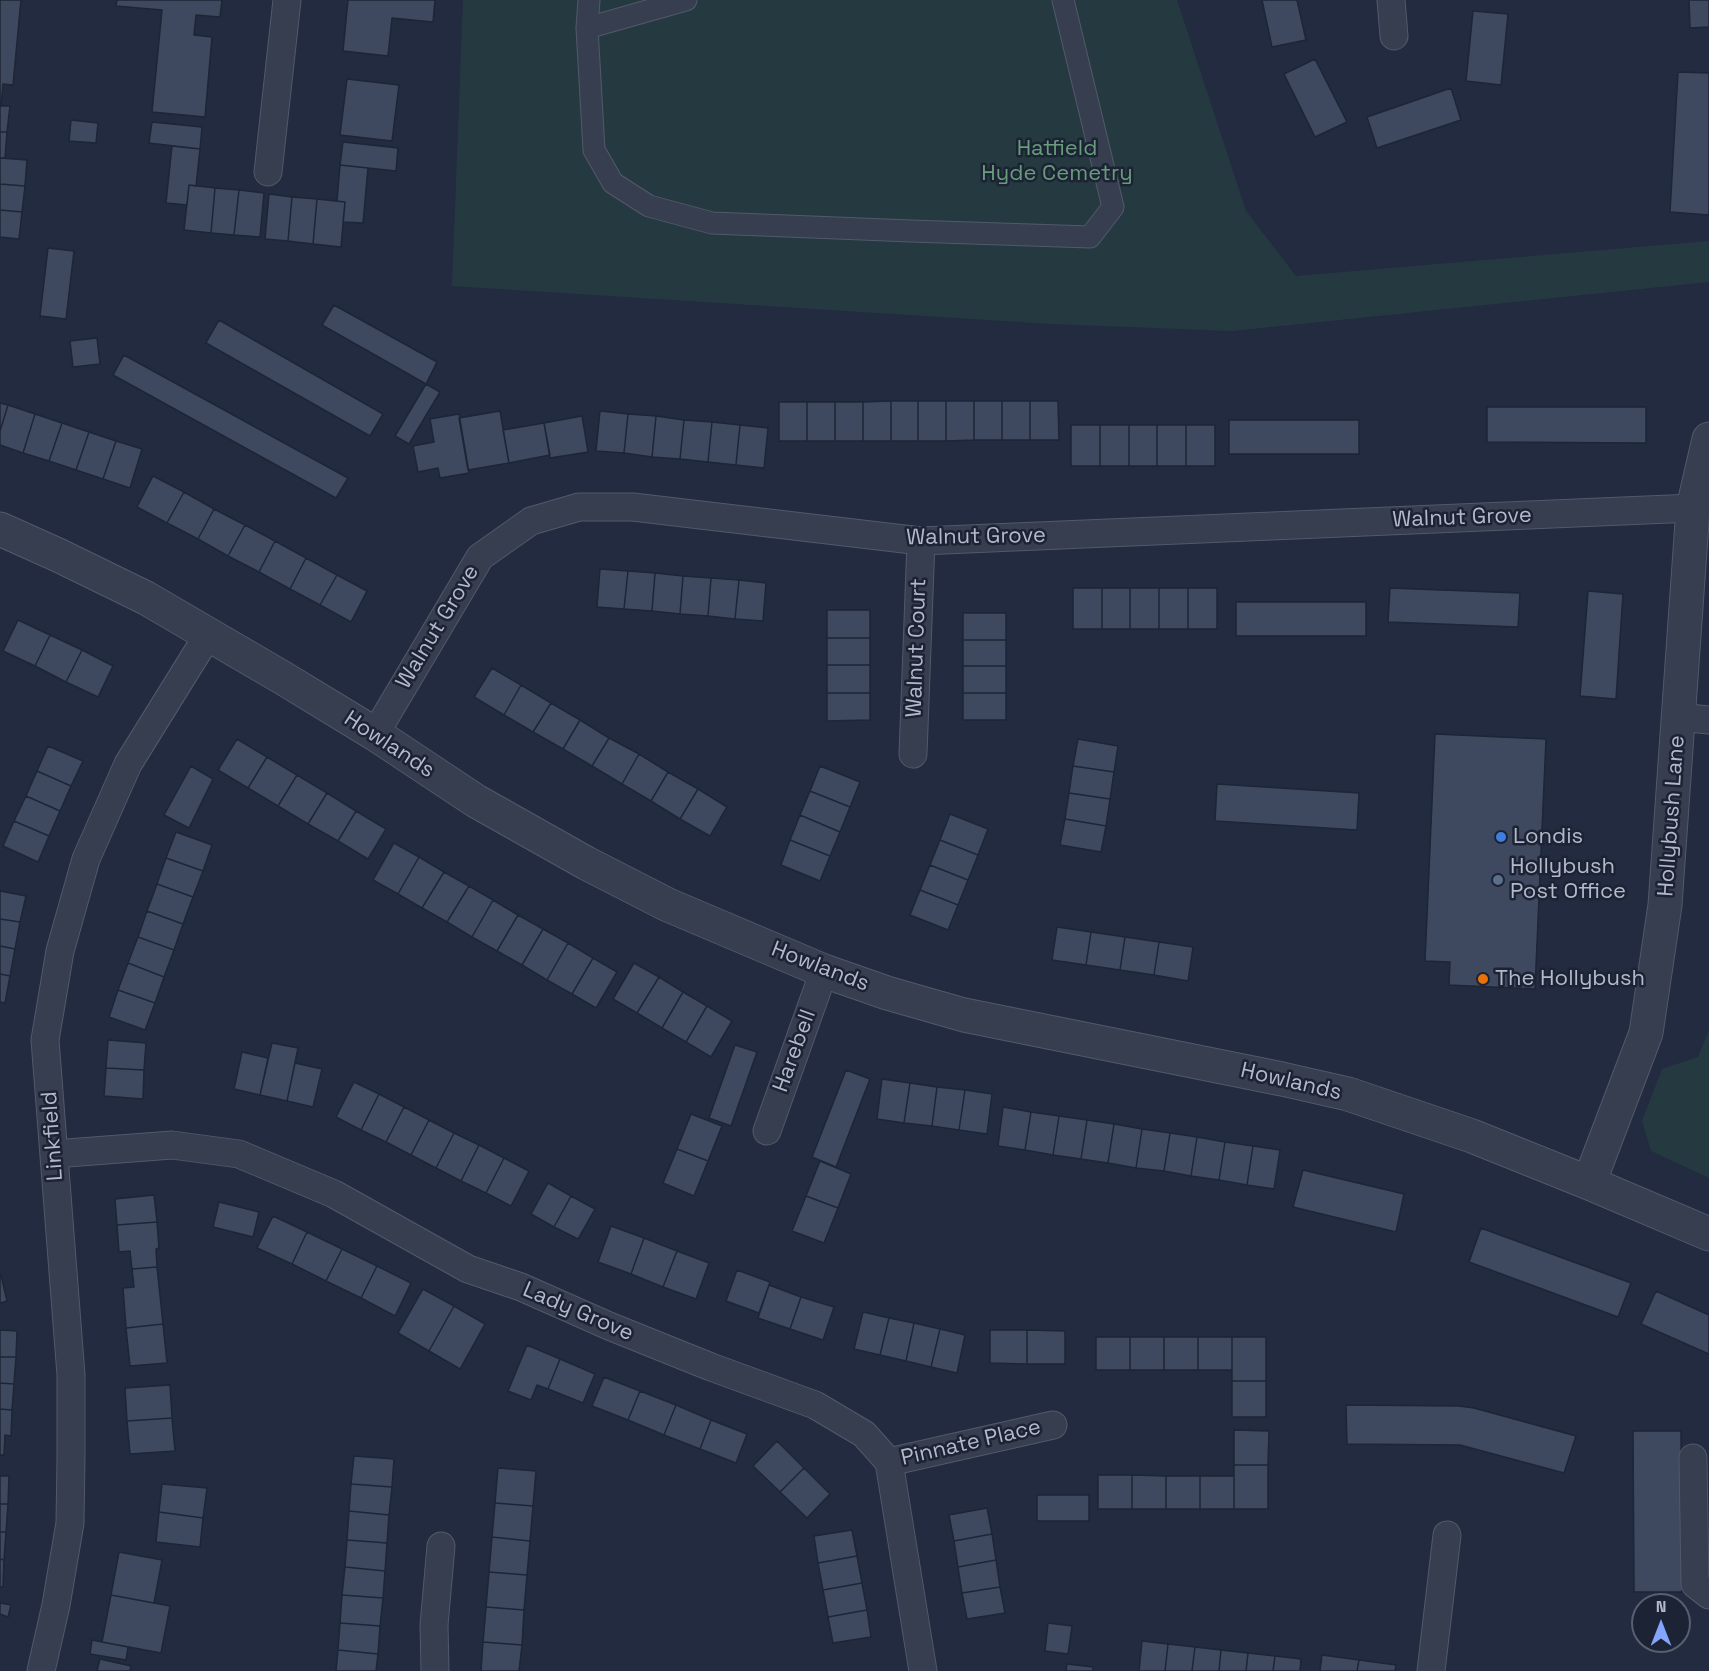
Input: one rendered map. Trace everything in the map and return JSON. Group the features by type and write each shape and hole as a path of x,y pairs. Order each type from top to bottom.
{"street":[{"path":"268,172 287,0"},
{"path":"589,0 587,28 594,150 613,183 649,206 712,223 1090,237 1113,207 1063,0"},
{"path":"587,28 686,0"},
{"path":"1391,0 1394,36"},
{"name":"Hollybush Lane","path":"1589,1183 1646,1033 1694,718 1693,508 1709,439"},
{"name":"Walnut Grove","path":"375,734 480,556 531,521 579,507 633,507 921,541 1693,508"},
{"name":"Howlands","path":"0,530 58,555 136,594 375,734 476,801 586,863 668,904 824,971 887,993 964,1015 1348,1094 1472,1136 1709,1234"},
{"name":"Walnut Court","path":"913,754 921,541"},
{"name":"Linkfield","path":"41,1671 56,1605 70,1523 71,1375 45,1040 60,951 86,859 128,764 208,635"},
{"name":"Harebell","path":"767,1131 824,971"},
{"name":"Lady Grove","path":"54,1154 172,1145 239,1154 334,1194 468,1269 521,1287 609,1326 815,1405 864,1434 890,1462"},
{"name":"Pinnate Place","path":"890,1462 1053,1425"},
{"path":"1693,1458 1695,1584 1709,1595"},
{"path":"890,1462 923,1671"},
{"path":"1431,1671 1447,1535"},
{"path":"435,1671 434,1625 441,1546"}],"green space":[{"name":"Hatfield Hyde Cemetry","path":"463,0 1177,0 1246,211 1296,276 1709,241 1709,282 1232,331 1051,324 452,286"},
{"path":"1709,1030 1709,1178 1651,1151 1642,1121 1662,1069 1698,1057"}],"building":[{"path":"0,0 21,0 13,85 3,84 1,106 0,106"},
{"path":"117,0 222,0 220,17 196,15 194,35 212,37 205,117 152,112 162,10 116,6"},
{"path":"348,0 435,0 433,22 392,18 388,56 343,51"},
{"path":"1262,0 1297,0 1306,40 1272,47"},
{"path":"1689,0 1709,0 1709,27 1690,28"},
{"path":"1473,11 1508,14 1501,85 1466,81"},
{"path":"1315,59 1347,122 1315,137 1284,74"},
{"path":"1678,72 1709,73 1709,215 1670,212"},
{"path":"347,79 399,85 392,141 340,135"},
{"path":"1451,88 1461,120 1377,148 1367,117"},
{"path":"0,106 10,106 7,132 0,132"},
{"path":"71,120 98,123 96,143 69,141"},
{"path":"152,122 202,127 200,149 149,143"},
{"path":"0,132 7,132 5,158 0,158"},
{"path":"343,142 398,148 396,171 340,165"},
{"path":"172,146 200,149 196,186 189,185 187,205 166,203"},
{"path":"0,158 27,160 25,186 0,184"},
{"path":"340,165 368,168 363,223 343,222 345,202 337,201"},
{"path":"0,184 25,186 22,212 0,210"},
{"path":"189,185 215,188 211,233 184,230"},
{"path":"215,188 239,190 234,235 211,233"},
{"path":"239,190 264,193 260,237 234,235"},
{"path":"269,194 292,197 288,241 265,239"},
{"path":"292,197 317,199 313,244 288,241"},
{"path":"317,199 345,202 341,247 313,244"},
{"path":"0,210 22,212 19,239 0,237"},
{"path":"48,248 74,251 66,319 40,316"},
{"path":"334,305 437,362 426,384 322,325"},
{"path":"219,320 383,414 370,436 206,343"},
{"path":"97,338 100,364 73,367 70,341"},
{"path":"124,355 348,478 336,498 113,375"},
{"path":"426,384 440,392 409,444 395,436"},
{"path":"891,401 891,441 863,441 863,402"},
{"path":"891,401 918,401 918,441 891,441"},
{"path":"918,401 946,401 946,441 918,441"},
{"path":"946,401 974,401 974,440 946,441"},
{"path":"974,401 1002,401 1002,440 974,440"},
{"path":"1002,401 1030,401 1030,440 1002,440"},
{"path":"1030,401 1058,401 1059,440 1030,440"},
{"path":"779,402 807,402 807,441 779,441"},
{"path":"807,402 835,402 835,441 807,441"},
{"path":"835,402 863,402 863,441 835,441"},
{"path":"0,403 8,405 0,431"},
{"path":"8,405 35,414 23,453 0,445 0,431"},
{"path":"1487,407 1646,407 1646,443 1487,442"},
{"path":"500,411 509,463 468,470 459,418"},
{"path":"600,411 628,414 624,453 596,451"},
{"path":"35,414 62,423 49,461 23,453"},
{"path":"459,414 469,473 440,478 438,468 418,472 413,446 434,442 430,419"},
{"path":"628,414 656,416 652,457 624,453"},
{"path":"582,416 588,452 550,458 544,423"},
{"path":"656,416 684,420 680,459 652,457"},
{"path":"684,420 712,422 708,462 680,459"},
{"path":"1229,420 1359,420 1359,454 1229,454"},
{"path":"712,422 740,425 736,465 708,462"},
{"path":"62,423 89,432 76,470 49,461"},
{"path":"544,423 550,455 509,463 503,430"},
{"path":"740,425 768,428 764,468 736,465"},
{"path":"1071,425 1100,425 1100,466 1071,466"},
{"path":"1100,425 1129,425 1129,466 1100,466"},
{"path":"1129,425 1157,425 1157,466 1129,466"},
{"path":"1157,425 1186,425 1186,466 1157,466"},
{"path":"1186,425 1215,425 1215,466 1186,466"},
{"path":"89,432 116,441 103,479 76,470"},
{"path":"116,441 142,449 130,488 103,479"},
{"path":"153,476 184,492 167,523 137,507"},
{"path":"184,492 214,509 198,539 167,523"},
{"path":"214,509 245,525 228,556 198,539"},
{"path":"245,525 275,541 259,572 228,556"},
{"path":"275,541 306,558 290,589 259,572"},
{"path":"306,558 337,575 320,605 290,589"},
{"path":"600,569 628,571 624,609 597,607"},
{"path":"628,571 655,573 652,611 624,609"},
{"path":"655,573 683,576 680,614 652,611"},
{"path":"337,575 367,591 351,622 320,605"},
{"path":"683,576 711,578 708,616 680,614"},
{"path":"711,578 739,580 735,619 708,616"},
{"path":"739,580 766,583 763,621 735,619"},
{"path":"1073,588 1102,588 1102,629 1073,629"},
{"path":"1102,588 1130,588 1130,629 1102,629"},
{"path":"1130,588 1159,588 1159,629 1130,629"},
{"path":"1159,588 1188,588 1188,629 1159,629"},
{"path":"1188,588 1217,588 1217,629 1188,629"},
{"path":"1390,588 1520,593 1518,627 1388,622"},
{"path":"1588,591 1623,594 1616,699 1580,696"},
{"path":"1236,602 1366,602 1366,636 1236,636"},
{"path":"827,610 870,610 870,638 827,638"},
{"path":"963,613 1006,613 1006,640 963,640"},
{"path":"18,620 50,635 35,666 3,651"},
{"path":"50,635 82,650 66,682 35,666"},
{"path":"827,638 870,638 870,665 827,665"},
{"path":"963,640 1006,640 1006,666 963,666"},
{"path":"82,650 113,666 98,697 66,682"},
{"path":"827,665 870,665 870,693 827,693"},
{"path":"963,666 1006,666 1006,693 963,693"},
{"path":"492,668 521,685 504,715 474,697"},
{"path":"521,685 551,703 533,732 504,715"},
{"path":"827,693 870,693 870,720 827,721"},
{"path":"963,693 1006,693 1006,720 963,720"},
{"path":"551,703 580,720 563,749 533,732"},
{"path":"580,720 609,738 592,766 563,749"},
{"path":"1435,734 1546,739 1535,989 1449,985 1450,962 1425,961"},
{"path":"609,738 639,754 622,784 592,766"},
{"path":"237,739 267,757 248,788 218,770"},
{"path":"1078,739 1118,746 1114,772 1073,766"},
{"path":"48,746 83,761 71,786 37,771"},
{"path":"639,754 668,772 651,801 622,784"},
{"path":"267,757 297,775 278,806 248,788"},
{"path":"191,766 213,779 189,828 164,815"},
{"path":"820,766 860,782 850,807 810,791"},
{"path":"1073,766 1114,772 1110,799 1069,793"},
{"path":"37,771 71,786 60,811 26,796"},
{"path":"668,772 698,789 680,819 651,801"},
{"path":"297,775 327,793 308,824 278,806"},
{"path":"1217,784 1359,793 1357,830 1215,821"},
{"path":"698,789 727,807 710,836 680,819"},
{"path":"810,791 850,807 840,832 800,815"},
{"path":"327,793 356,811 338,841 308,824"},
{"path":"1069,793 1110,799 1106,826 1065,819"},
{"path":"26,796 60,811 49,836 14,821"},
{"path":"356,811 386,829 368,859 338,841"},
{"path":"950,814 988,829 978,855 940,840"},
{"path":"800,815 840,832 830,856 790,840"},
{"path":"1065,819 1106,826 1101,852 1060,845"},
{"path":"14,821 49,836 38,862 3,846"},
{"path":"176,832 212,845 203,871 166,858"},
{"path":"790,840 830,856 820,881 781,865"},
{"path":"940,840 978,855 968,880 930,865"},
{"path":"394,843 419,857 398,894 373,880"},
{"path":"419,857 444,872 422,908 398,894"},
{"path":"166,858 203,871 193,897 157,884"},
{"path":"930,865 968,880 958,905 920,890"},
{"path":"444,872 469,886 447,922 422,908"},
{"path":"157,884 193,897 183,924 147,911"},
{"path":"469,886 493,900 472,937 447,922"},
{"path":"920,890 958,905 948,930 910,915"},
{"path":"0,891 26,896 20,922 0,919"},
{"path":"493,900 518,915 497,951 472,937"},
{"path":"147,911 183,924 174,950 138,937"},
{"path":"518,915 543,929 522,965 497,951"},
{"path":"0,919 20,922 15,949 0,946"},
{"path":"1057,927 1091,932 1086,965 1052,960"},
{"path":"543,929 568,943 547,980 522,965"},
{"path":"1091,932 1125,937 1120,970 1086,965"},
{"path":"138,937 174,950 164,977 128,963"},
{"path":"1125,937 1159,942 1154,975 1120,970"},
{"path":"1159,942 1193,947 1188,981 1154,975"},
{"path":"568,943 593,958 572,994 547,980"},
{"path":"0,946 15,949 10,976 0,974"},
{"path":"593,958 617,972 596,1008 572,994"},
{"path":"128,963 164,977 155,1003 118,990"},
{"path":"634,963 659,977 637,1013 613,999"},
{"path":"0,974 10,976 5,1003 0,1002"},
{"path":"659,977 683,992 662,1028 637,1013"},
{"path":"118,990 155,1003 145,1030 109,1017"},
{"path":"683,992 707,1006 686,1042 662,1028"},
{"path":"707,1006 732,1021 711,1057 686,1042"},
{"path":"108,1040 146,1043 144,1070 106,1068"},
{"path":"272,1043 298,1048 287,1101 260,1095"},
{"path":"735,1045 757,1052 731,1126 709,1118"},
{"path":"242,1052 268,1058 260,1095 234,1089"},
{"path":"295,1063 322,1069 313,1107 287,1101"},
{"path":"106,1068 144,1070 143,1099 104,1096"},
{"path":"846,1070 870,1079 836,1167 812,1157"},
{"path":"882,1079 910,1083 904,1123 877,1119"},
{"path":"354,1082 379,1094 361,1130 336,1117"},
{"path":"910,1083 937,1087 932,1126 904,1123"},
{"path":"937,1087 965,1090 959,1130 932,1126"},
{"path":"965,1090 992,1094 987,1134 959,1130"},
{"path":"379,1094 404,1107 386,1142 361,1130"},
{"path":"404,1107 429,1120 411,1155 386,1142"},
{"path":"1003,1107 1031,1112 1025,1150 998,1146"},
{"path":"1031,1112 1059,1116 1053,1155 1025,1150"},
{"path":"691,1114 722,1126 708,1161 677,1149"},
{"path":"1059,1116 1087,1120 1081,1159 1053,1155"},
{"path":"429,1120 454,1133 436,1168 411,1155"},
{"path":"1087,1120 1114,1124 1108,1163 1081,1159"},
{"path":"1114,1124 1142,1129 1136,1168 1108,1163"},
{"path":"1142,1129 1170,1133 1164,1171 1136,1168"},
{"path":"454,1133 479,1145 461,1181 436,1168"},
{"path":"1170,1133 1197,1137 1191,1176 1164,1171"},
{"path":"1197,1137 1225,1142 1219,1180 1191,1176"},
{"path":"1225,1142 1253,1146 1247,1185 1219,1180"},
{"path":"479,1145 504,1158 486,1193 461,1181"},
{"path":"1253,1146 1280,1150 1274,1189 1247,1185"},
{"path":"677,1149 708,1161 694,1196 663,1183"},
{"path":"504,1158 529,1171 511,1206 486,1193"},
{"path":"820,1161 851,1174 838,1208 806,1196"},
{"path":"1303,1170 1404,1194 1396,1232 1293,1207"},
{"path":"548,1183 571,1196 554,1227 531,1214"},
{"path":"154,1195 157,1222 117,1225 115,1199"},
{"path":"571,1196 595,1209 578,1239 554,1227"},
{"path":"806,1196 838,1208 824,1243 792,1231"},
{"path":"219,1202 259,1212 253,1237 213,1227"},
{"path":"273,1216 307,1232 292,1264 257,1248"},
{"path":"157,1222 159,1248 156,1249 157,1267 132,1269 130,1251 119,1252 117,1225"},
{"path":"611,1226 644,1238 631,1274 598,1262"},
{"path":"1481,1228 1631,1283 1618,1317 1469,1262"},
{"path":"307,1232 342,1249 326,1281 292,1264"},
{"path":"644,1238 677,1251 663,1287 631,1274"},
{"path":"342,1249 377,1266 361,1298 326,1281"},
{"path":"677,1251 709,1263 696,1299 663,1287"},
{"path":"377,1266 411,1283 395,1316 361,1298"},
{"path":"157,1267 163,1324 126,1328 123,1288 134,1287 132,1269"},
{"path":"737,1270 770,1282 759,1313 726,1301"},
{"path":"0,1275 7,1301 0,1303"},
{"path":"769,1285 801,1297 790,1329 758,1318"},
{"path":"423,1289 454,1306 429,1351 398,1333"},
{"path":"1656,1291 1709,1315 1709,1354 1641,1324"},
{"path":"801,1297 834,1307 823,1340 790,1329"},
{"path":"454,1306 485,1324 460,1369 429,1351"},
{"path":"863,1312 889,1318 880,1355 854,1349"},
{"path":"889,1318 914,1323 906,1361 880,1355"},
{"path":"914,1323 940,1329 931,1367 906,1361"},
{"path":"163,1324 167,1363 130,1366 126,1328"},
{"path":"940,1329 965,1335 957,1373 931,1367"},
{"path":"0,1330 17,1331 16,1357 0,1357"},
{"path":"990,1330 1027,1330 1027,1364 990,1363"},
{"path":"1027,1330 1065,1331 1065,1364 1027,1364"},
{"path":"1096,1337 1130,1337 1130,1370 1096,1370"},
{"path":"1130,1337 1164,1337 1164,1370 1130,1370"},
{"path":"1164,1337 1198,1337 1198,1370 1164,1370"},
{"path":"1198,1337 1232,1337 1232,1370 1198,1370"},
{"path":"1232,1337 1266,1337 1266,1381 1232,1381"},
{"path":"527,1345 560,1359 548,1389 537,1385 531,1400 508,1391"},
{"path":"0,1357 16,1357 14,1384 0,1383"},
{"path":"560,1359 595,1374 583,1403 548,1389"},
{"path":"604,1377 640,1391 628,1420 592,1406"},
{"path":"1232,1381 1266,1381 1266,1417 1232,1417"},
{"path":"0,1383 14,1384 12,1410 0,1409"},
{"path":"170,1385 172,1418 127,1421 125,1388"},
{"path":"640,1391 676,1405 664,1435 628,1420"},
{"path":"676,1405 711,1420 700,1449 664,1435"},
{"path":"1346,1405 1474,1408 1576,1436 1564,1473 1460,1445 1347,1444"},
{"path":"0,1409 12,1410 11,1436 5,1435 4,1455 0,1455"},
{"path":"172,1418 175,1451 130,1454 127,1421"},
{"path":"711,1420 747,1434 736,1463 700,1449"},
{"path":"1234,1430 1269,1431 1268,1465 1234,1465"},
{"path":"1633,1431 1681,1431 1682,1592 1634,1592"},
{"path":"777,1441 804,1468 780,1492 753,1466"},
{"path":"354,1456 394,1459 392,1487 351,1484"},
{"path":"1234,1465 1268,1465 1268,1509 1234,1509"},
{"path":"498,1468 536,1471 533,1506 495,1503"},
{"path":"804,1468 830,1494 807,1518 780,1492"},
{"path":"1098,1475 1132,1475 1132,1509 1098,1509"},
{"path":"1132,1475 1166,1476 1166,1509 1132,1509"},
{"path":"0,1476 9,1476 8,1504 0,1504"},
{"path":"1166,1476 1200,1476 1200,1509 1166,1509"},
{"path":"1200,1476 1234,1476 1234,1509 1200,1509"},
{"path":"162,1484 207,1488 203,1518 159,1512"},
{"path":"351,1484 392,1487 389,1515 349,1511"},
{"path":"1037,1495 1089,1495 1089,1521 1037,1521"},
{"path":"495,1503 533,1506 530,1541 492,1537"},
{"path":"0,1504 8,1504 6,1532 0,1532"},
{"path":"987,1508 992,1534 954,1541 949,1515"},
{"path":"349,1511 389,1515 387,1543 347,1540"},
{"path":"159,1512 203,1518 200,1547 156,1542"},
{"path":"852,1530 857,1556 818,1563 814,1536"},
{"path":"0,1532 6,1532 4,1560 0,1559"},
{"path":"992,1534 996,1560 958,1567 954,1541"},
{"path":"492,1537 530,1541 527,1575 489,1572"},
{"path":"347,1540 387,1543 385,1571 345,1567"},
{"path":"119,1552 162,1560 154,1603 111,1595"},
{"path":"857,1556 862,1583 823,1590 818,1563"},
{"path":"0,1559 4,1560 3,1587 0,1587"},
{"path":"996,1560 1000,1587 962,1593 958,1567"},
{"path":"345,1567 385,1571 383,1598 342,1595"},
{"path":"489,1572 527,1575 524,1610 486,1607"},
{"path":"862,1583 867,1610 828,1617 823,1590"},
{"path":"1000,1587 1005,1613 967,1619 962,1593"},
{"path":"111,1595 170,1606 161,1653 102,1642"},
{"path":"342,1595 383,1598 380,1626 340,1623"},
{"path":"0,1603 11,1605 8,1617 0,1614"},
{"path":"486,1607 524,1610 522,1645 483,1642"},
{"path":"867,1610 871,1637 833,1643 828,1617"},
{"path":"340,1623 380,1626 378,1654 338,1650"},
{"path":"1048,1623 1072,1626 1068,1654 1045,1651"},
{"path":"92,1640 128,1647 126,1660 90,1654"},
{"path":"1142,1641 1168,1644 1165,1671 1139,1671"},
{"path":"483,1642 522,1645 519,1671 481,1671"},
{"path":"1168,1644 1195,1647 1192,1671 1165,1671"},
{"path":"1195,1647 1221,1650 1219,1671 1192,1671"},
{"path":"338,1650 378,1654 376,1671 336,1671"},
{"path":"1221,1650 1248,1653 1246,1671 1219,1671"},
{"path":"1248,1653 1275,1656 1273,1671 1246,1671"},
{"path":"1322,1655 1359,1660 1357,1671 1320,1671"},
{"path":"1275,1656 1301,1659 1300,1671 1273,1671"},
{"path":"100,1659 131,1666 130,1671 97,1671"},
{"path":"1359,1660 1396,1665 1395,1671 1357,1671"},
{"path":"1067,1664 1093,1667 1093,1671 1066,1671"}],"place":[{"name":"Londis","path":"1501,837"},
{"name":"Hollybush Post Office","path":"1498,880"},
{"name":"The Hollybush","path":"1483,979"}]}
